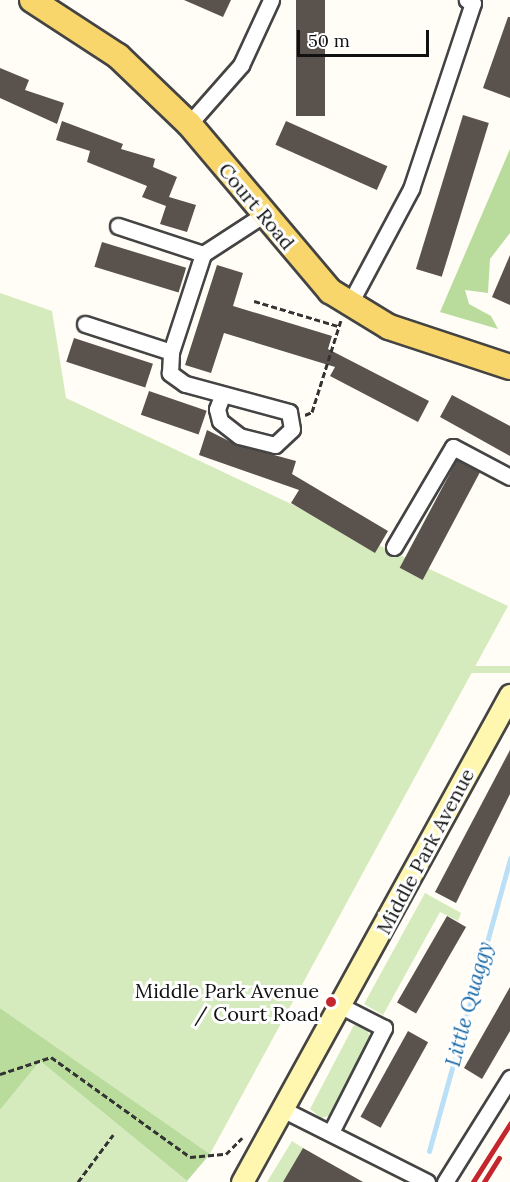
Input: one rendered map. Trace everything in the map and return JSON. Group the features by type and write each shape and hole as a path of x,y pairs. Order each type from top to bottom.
{"main road":[{"name":"Court Road","path":"32,0 118,56 189,124 263,215 330,291 344,315 389,327 510,367"}],"street":[{"path":"189,124 241,65 271,0"},
{"path":"344,315 411,189 471,1"},
{"path":"222,396 217,409 224,426 256,443 283,442 293,421 289,412 243,396 222,396 175,380 171,352 203,254 263,215"},
{"path":"118,226 203,254"},
{"path":"85,324 171,352"},
{"path":"394,547 453,447 510,477"},
{"name":"Middle Park Avenue","path":"242,1182 284,1110 510,695"},
{"path":"332,1132 384,1028 341,1006"},
{"path":"445,1182 510,1077"},
{"path":"284,1110 332,1132 427,1182"}],"path":[{"path":"254,301 344,315 312,412"},
{"path":"0,1074 51,1057 190,1157 226,1154 242,1138"},
{"path":"78,1182 113,1135"}],"green space":[{"path":"510,149 510,233 490,259 488,293 465,290 469,304 491,316 498,329 440,312"},
{"path":"0,293 52,311 66,398 508,606 210,1154 0,1008"},
{"path":"0,666 510,666 510,673 0,673"},
{"path":"425,893 461,913 458,921 440,912 383,1015 364,1004"},
{"path":"0,1008 210,1154 187,1181 40,1061 0,1110"},
{"path":"354,1025 367,1029 372,1042 333,1115 321,1118 310,1109"},
{"path":"40,1061 188,1182 0,1182 0,1110"},
{"path":"292,1141 303,1148 284,1182 267,1182"}],"building":[{"path":"184,0 231,0 223,17"},
{"path":"296,0 325,0 325,116 296,116"},
{"path":"508,17 510,17 510,98 483,88"},
{"path":"0,68 29,80 25,90 64,103 57,124 0,98"},
{"path":"463,115 489,123 442,277 416,269"},
{"path":"62,121 123,144 121,149 155,159 153,167 177,177 169,197 196,205 187,232 160,224 166,206 142,197 147,186 87,162 90,151 56,140"},
{"path":"286,121 387,166 377,190 275,145"},
{"path":"102,242 186,268 179,293 94,267"},
{"path":"510,255 510,305 492,297"},
{"path":"217,265 243,273 233,306 332,336 328,349 429,401 418,422 330,376 335,367 224,333 211,373 185,365"},
{"path":"74,338 153,364 145,387 66,362"},
{"path":"149,391 207,411 199,434 141,415"},
{"path":"452,395 510,426 510,456 440,417"},
{"path":"207,430 237,445 296,461 292,474 388,531 375,553 291,503 299,490 199,455"},
{"path":"457,460 480,472 423,580 400,568"},
{"path":"510,750 510,794 456,903 435,892"},
{"path":"447,916 466,927 416,1014 397,1003"},
{"path":"510,987 510,1031 482,1079 464,1068"},
{"path":"408,1031 428,1042 381,1128 360,1117"},
{"path":"303,1148 363,1182 283,1182"}],"waterway":[{"name":"Little Quaggy","path":"429,1151 510,858"}],"railway":[{"path":"473,1182 510,1124"},
{"path":"484,1182 499,1158"}],"place":[{"name":"Middle Park Avenue / Court Road","path":"331,1002"}]}
